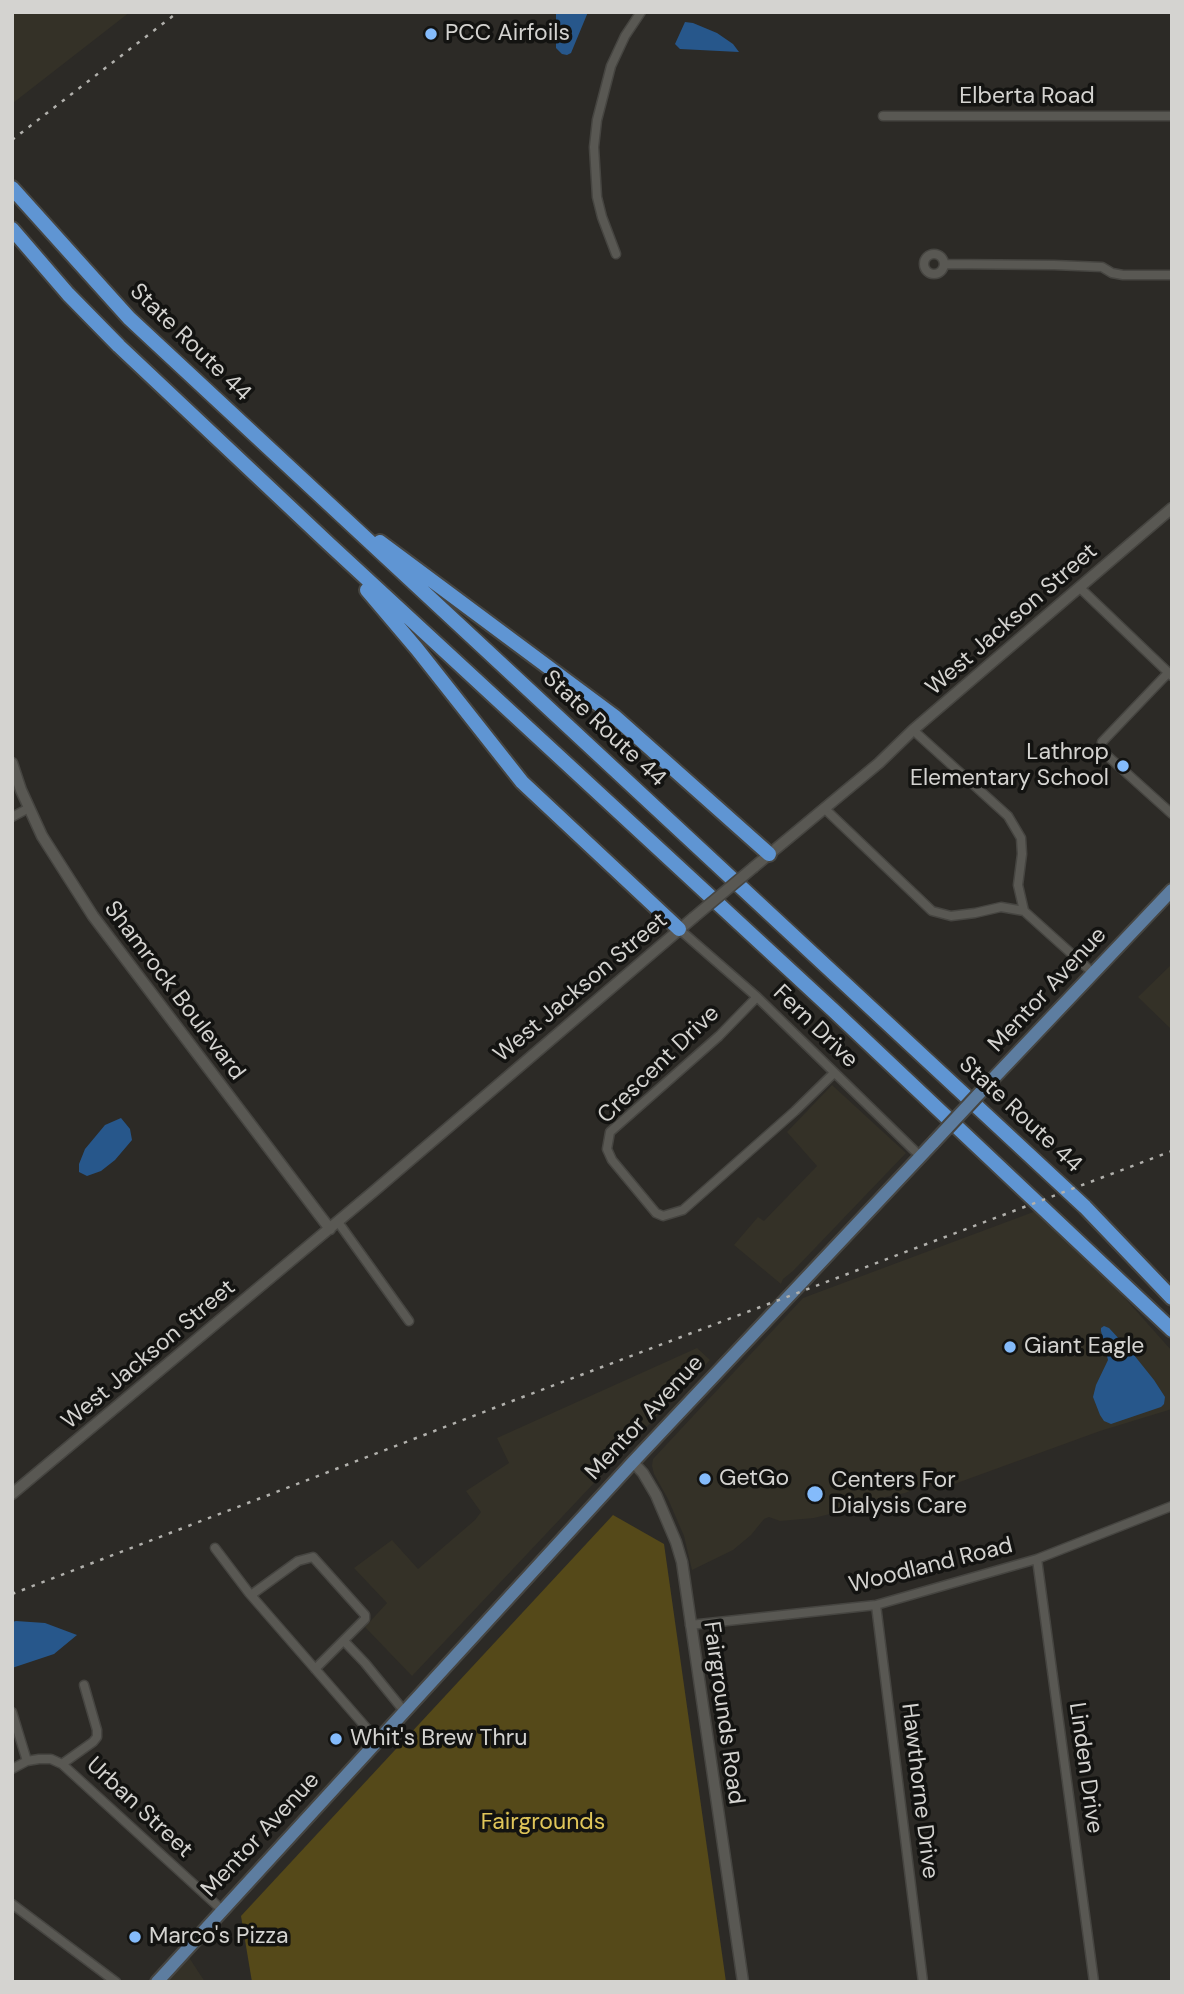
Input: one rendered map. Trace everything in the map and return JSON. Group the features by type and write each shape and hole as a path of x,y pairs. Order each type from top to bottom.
{"highway":[{"name":"State Route 44","path":"12,188 129,318 1085,1207 1172,1298"},
{"path":"12,229 68,294 119,346 832,1009 1172,1330"},
{"path":"322,499 614,716 769,854"},
{"path":"328,543 417,649 522,782 679,929"}],"main road":[{"name":"Mentor Avenue","path":"157,1982 633,1462 1172,890"}],"street":[{"path":"616,254 597,197 594,147 597,120 611,66 625,36 641,12"},
{"name":"Elberta Road","path":"883,116 1172,116"},
{"path":"944,264 1102,267 1123,275 1172,275"},
{"name":"West Jackson Street","path":"12,1494 334,1225 679,929 879,763 913,730 1079,587 1170,513"},
{"path":"1079,587 1170,675 1102,742 1101,750 1172,814"},
{"path":"913,730 1008,816 1021,838 1018,886 1024,911"},
{"name":"Shamrock Boulevard","path":"12,763 42,836 93,916 334,1225"},
{"path":"12,817 29,808"},
{"path":"824,808 932,911 951,916 975,914 1001,907 1024,911 1093,973"},
{"name":"Fern Drive","path":"679,929 757,997 920,1156"},
{"name":"Crescent Drive","path":"757,997 719,1036 610,1132 607,1149 612,1160 656,1213 663,1216 683,1210 834,1073"},
{"path":"334,1225 409,1321"},
{"name":"Fairgrounds Road","path":"633,1462 656,1495 677,1542 743,1982"},
{"name":"Woodland Road","path":"691,1625 876,1605 1038,1559 1172,1506"},
{"path":"215,1548 251,1595 377,1740"},
{"path":"251,1595 298,1561 313,1557 365,1615 365,1619 315,1669"},
{"name":"Linden Drive","path":"1038,1559 1094,1982"},
{"name":"Hawthorne Drive","path":"876,1605 923,1982"},
{"path":"344,1641 404,1711"},
{"path":"12,1769 27,1761 51,1759 62,1764 93,1742 97,1737 97,1730 84,1685"},
{"path":"12,1712 27,1761"},
{"name":"Urban Street","path":"62,1764 222,1909"},
{"path":"12,1904 116,1982"}],"shaded area":[{"path":"12,12 130,12 13,103"},
{"path":"1172,964 1172,1030 1138,997"},
{"path":"832,1085 906,1153 781,1284 734,1245 758,1217 764,1221 817,1166 787,1132"},
{"path":"1036,1211 1105,1276 1172,1351 1172,1409 1100,1431 935,1491 929,1483 905,1493 866,1501 846,1510 814,1518 780,1521 769,1517 733,1550 692,1570 684,1536 654,1474 653,1459 803,1298"},
{"path":"697,1348 710,1360 412,1676 365,1627 387,1603 354,1568 392,1540 418,1569 481,1512 466,1491 509,1463 497,1438"},
{"path":"188,1956 205,1982 164,1982"}],"green space":[{"name":"Fairgrounds","path":"613,1515 664,1544 726,1982 252,1982 241,1916"}],"water":[{"path":"556,12 588,12 571,53 567,55 556,48"},
{"path":"685,22 717,33 733,44 739,52 680,49 675,44"},
{"path":"121,1118 130,1129 132,1140 115,1160 101,1171 87,1176 79,1172 85,1149 105,1125"},
{"path":"1104,1326 1134,1355 1154,1380 1165,1397 1161,1407 1111,1424 1104,1421 1093,1397 1108,1360 1101,1331"},
{"path":"12,1622 45,1623 77,1635 54,1654 12,1668"}],"railway":[{"path":"12,140 178,12"},
{"path":"12,1594 1172,1151"}],"place":[{"name":"PCC Airfoils","path":"431,34"},
{"name":"Lathrop Elementary School","path":"1123,766"},
{"name":"Giant Eagle","path":"1010,1347"},
{"name":"GetGo","path":"705,1479"},
{"name":"Centers For Dialysis Care","path":"815,1494"},
{"name":"Whit's Brew Thru","path":"336,1739"},
{"name":"Marco's Pizza","path":"135,1937"}]}
